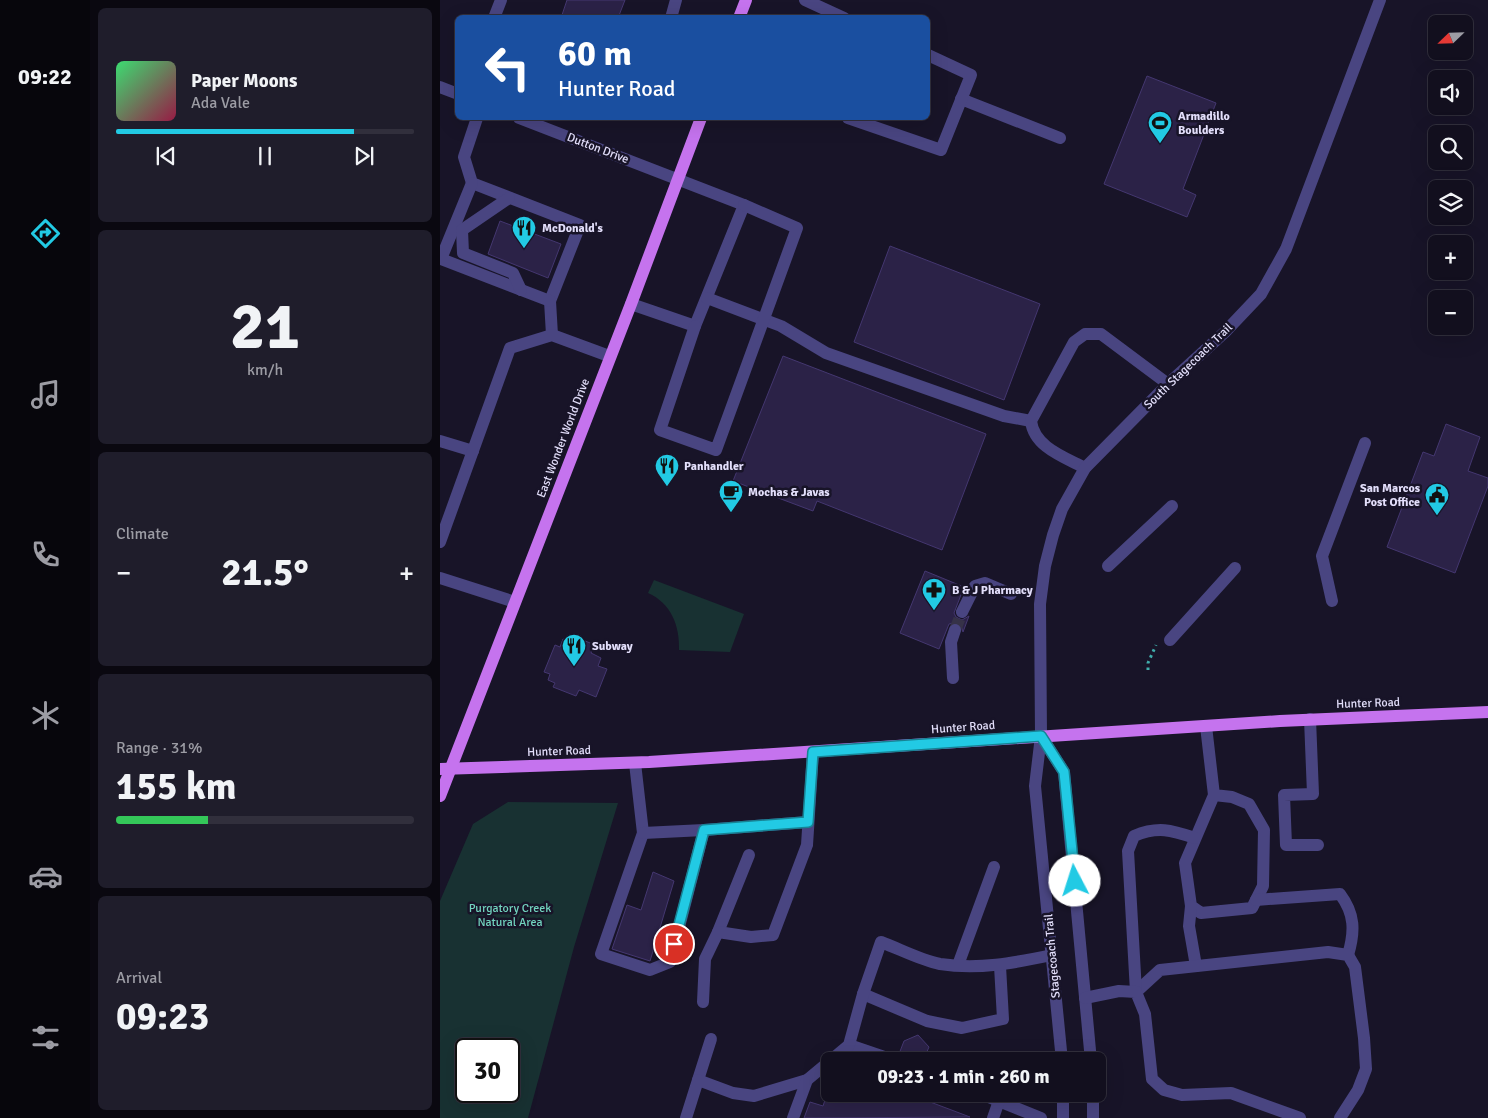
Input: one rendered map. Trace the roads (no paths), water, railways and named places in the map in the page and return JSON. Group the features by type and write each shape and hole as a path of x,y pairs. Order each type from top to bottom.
{"main road":[{"path":"740,15 746,0"},
{"name":"East Wonder World Drive","path":"440,796 446,768 515,602 700,120"},
{"name":"Hunter Road","path":"446,768 635,763 1310,719 1488,712"}],"street":[{"path":"495,15 500,0"},
{"path":"672,15 676,0"},
{"path":"805,0 838,15"},
{"name":"South Stagecoach Trail","path":"1041,736 1040,604 1045,566 1062,509 1085,468 1168,384 1225,332 1261,294 1286,249 1380,0"},
{"path":"854,120 941,150 971,75 930,56"},
{"path":"440,87 455,93"},
{"path":"961,99 1060,138"},
{"path":"475,120 464,157 472,183 441,259 550,301"},
{"name":"Dutton Drive","path":"524,120 744,205 797,228 764,319"},
{"path":"472,183 580,225 550,301 552,336"},
{"path":"508,198 462,230 463,253 514,273 522,290"},
{"path":"744,205 695,326 660,430 716,450 764,319"},
{"path":"707,298 781,326 826,353 1004,416 1031,422"},
{"path":"631,304 695,326"},
{"path":"1085,468 1047,448 1032,431 1031,422 1074,342 1085,334 1101,334 1168,384"},
{"path":"440,542 510,348 552,336 609,356"},
{"path":"440,441 473,451"},
{"path":"1332,601 1322,556 1365,443"},
{"path":"1108,566 1172,506"},
{"path":"1164,639 1235,568"},
{"path":"440,578 515,602"},
{"path":"962,612 975,586 985,583 1011,594"},
{"path":"953,678 951,642 955,630"},
{"path":"1310,719 1313,794 1284,795 1286,846 1318,845"},
{"path":"1196,966 1189,926 1191,906 1185,863 1214,795 1206,726"},
{"path":"1041,736 1064,772 1090,1052"},
{"name":"Stagecoach Trail","path":"1041,736 1035,786 1061,1052"},
{"path":"718,932 751,937 773,935 807,845 813,752"},
{"path":"635,763 643,833 601,954 650,970 670,962 704,830"},
{"path":"1191,906 1201,913 1252,908 1264,886 1264,830 1250,804 1232,797 1214,795"},
{"path":"643,833 808,822"},
{"path":"1195,838 1175,831 1151,829 1134,836 1128,852 1136,992 1145,1014 1152,1078 1164,1090 1182,1095 1231,1093 1300,1118"},
{"path":"703,1002 705,959 749,855"},
{"path":"958,965 994,867"},
{"path":"1256,900 1340,894 1350,907 1353,936 1348,955 1355,967 1366,1069 1358,1090 1340,1118"},
{"path":"698,1080 733,1093 754,1096 807,1080 849,1045 863,994 881,942 938,964 1000,966 1052,955"},
{"path":"1085,998 1119,991 1136,992 1160,970 1328,952 1348,955"},
{"path":"863,994 927,1020 962,1028 1003,1019 1000,966"},
{"path":"686,1118 711,1039"},
{"path":"849,1045 870,1052"},
{"path":"793,1118 807,1080"},
{"path":"993,1118 999,1102"},
{"path":"1001,1102 1041,1118"},
{"path":"1063,1102 1063,1118"},
{"path":"1093,1102 1093,1118"}],"tunnel":[{"path":"955,630 962,612"}],"place":[{"name":"Armadillo Boulders","path":"1160,144"},
{"name":"McDonald's","path":"524,249"},
{"name":"Panhandler","path":"667,487"},
{"name":"Mochas & Javas","path":"731,513"},
{"name":"San Marcos Post Office","path":"1437,516"},
{"name":"B & J Pharmacy","path":"934,611"},
{"name":"Subway","path":"574,667"}],"park label":[{"name":"Purgatory Creek Natural Area","path":"510,915"}]}
